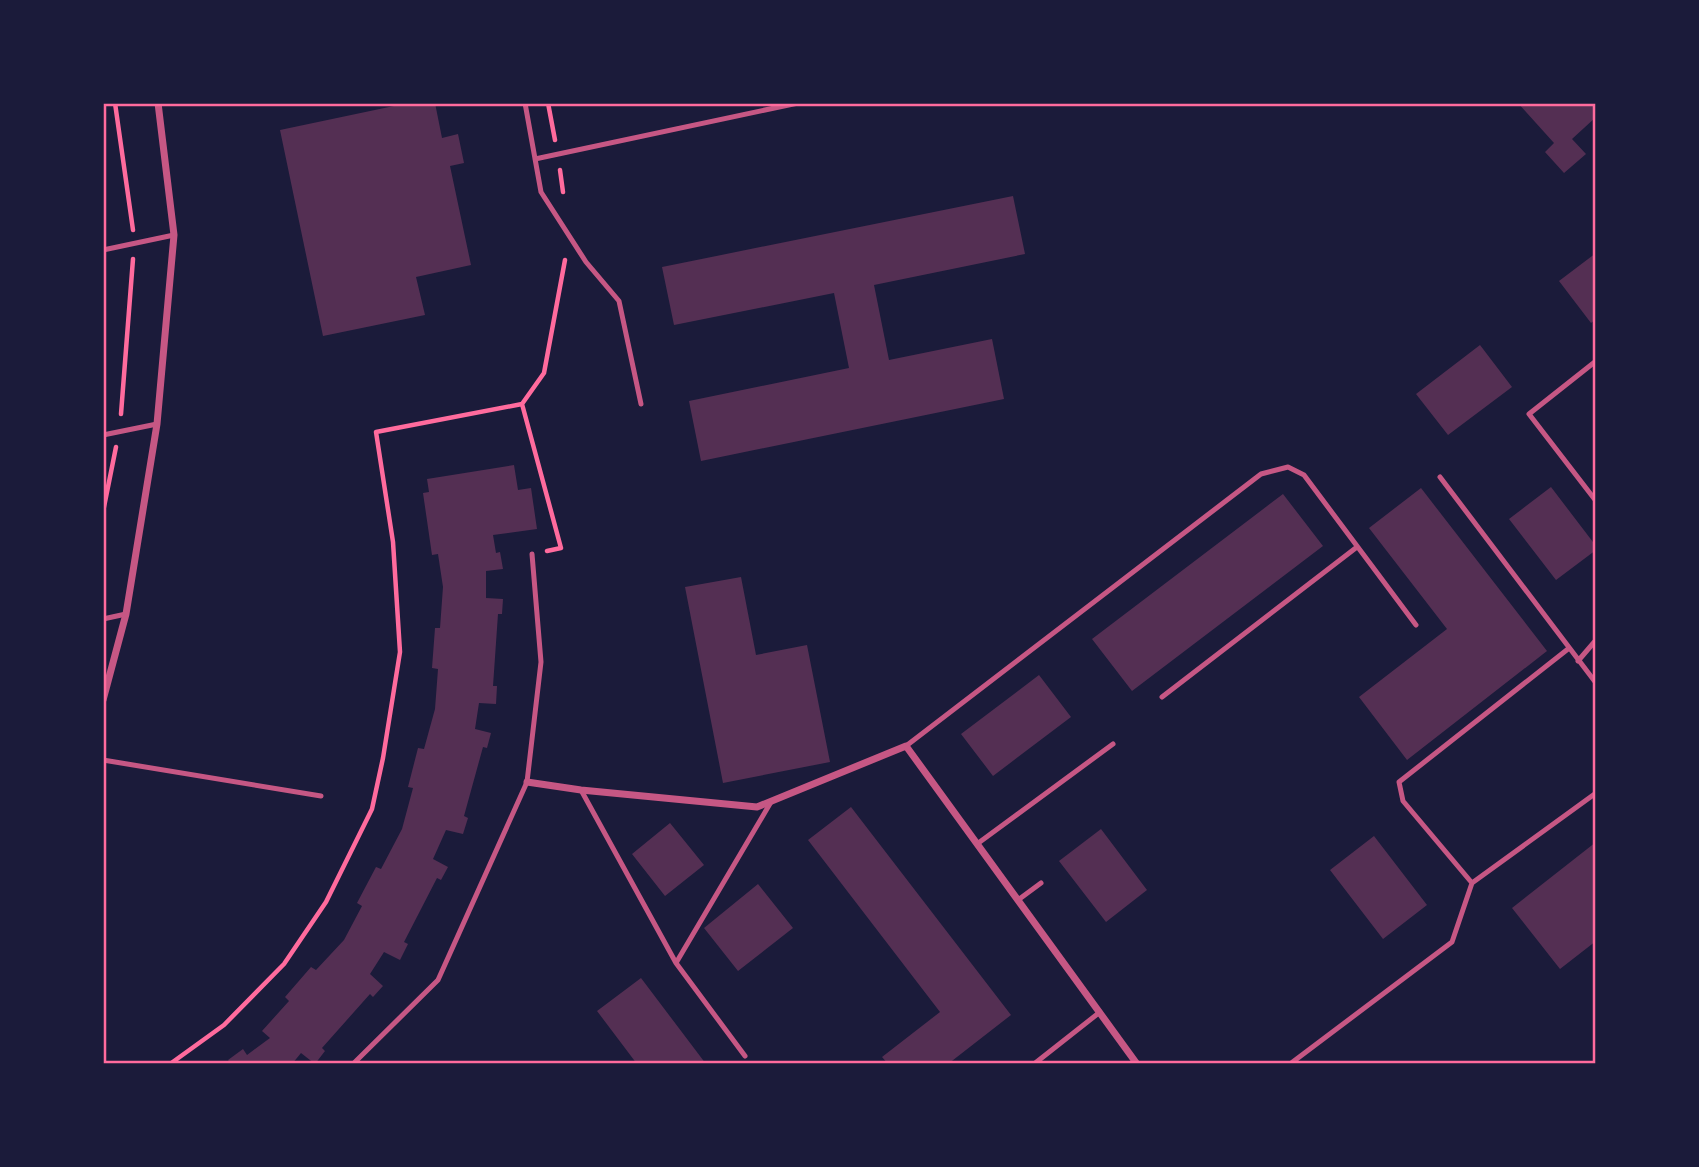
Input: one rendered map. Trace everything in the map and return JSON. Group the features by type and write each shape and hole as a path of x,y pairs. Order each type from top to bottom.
{"street":[{"path":"103,700 126,614 157,424 174,235 158,103"},
{"path":"527,782 581,790 757,807 906,746 1137,1064"}],"lane":[{"path":"525,103 541,192 586,262 619,301 642,404"},
{"path":"535,159 798,103"},
{"path":"103,250 174,235"},
{"path":"1596,361 1529,414 1596,501"},
{"path":"103,435 157,424"},
{"path":"906,746 1261,474 1288,467 1304,475 1416,625"},
{"path":"1440,477 1596,683"},
{"path":"1162,697 1357,547"},
{"path":"353,1064 438,979 527,782 541,662 532,554"},
{"path":"103,619 126,614"},
{"path":"1578,662 1596,640"},
{"path":"1472,883 1403,801 1399,782 1568,649"},
{"path":"977,844 1113,744"},
{"path":"103,760 321,796"},
{"path":"581,790 676,962 745,1056"},
{"path":"1290,1064 1452,942 1472,883 1596,793"},
{"path":"676,962 771,802"},
{"path":"1018,900 1041,883"},
{"path":"1034,1064 1100,1013"}],"path":[{"path":"103,512 120,432 135,243 115,103"},
{"path":"548,103 563,195"},
{"path":"170,1064 224,1025 284,964 326,902 372,809 400,652 393,542 376,432 522,404 544,373 569,235"},
{"path":"522,404 561,548 532,554"}],"building":[{"path":"408,103 435,103 442,138 458,134 464,163 450,166 471,265 416,277 425,315 323,336 280,130"},
{"path":"1518,103 1596,103 1596,117 1572,139 1586,154 1564,173 1545,152 1554,143"},
{"path":"1013,196 1025,254 874,285 889,360 992,339 1004,399 701,461 689,401 849,368 834,293 674,325 662,267"},
{"path":"1596,253 1596,319 1591,323 1559,281"},
{"path":"1480,345 1512,387 1448,435 1416,394"},
{"path":"514,465 518,490 531,488 537,529 493,535 496,553 500,552 503,569 486,571 486,598 503,599 502,614 498,614 493,686 497,686 496,704 479,703 475,729 491,733 487,748 483,747 464,816 468,818 463,834 446,830 433,859 448,867 441,880 437,878 404,942 408,944 400,960 384,952 370,974 383,986 373,997 370,994 322,1048 325,1051 315,1064 301,1053 292,1064 231,1064 228,1060 243,1049 247,1055 270,1038 262,1031 289,1001 285,997 311,967 316,970 344,940 362,906 357,903 376,867 381,869 402,829 413,788 408,787 418,748 424,749 435,709 438,669 432,668 435,628 440,628 443,587 438,554 432,555 423,493 429,492 427,479"},
{"path":"1551,487 1596,546 1596,550 1556,580 1509,519"},
{"path":"1421,488 1547,651 1407,760 1359,697 1447,629 1369,528"},
{"path":"1283,494 1323,546 1132,691 1092,639"},
{"path":"741,577 756,655 807,645 830,762 723,783 685,587"},
{"path":"1039,675 1071,717 993,776 961,734"},
{"path":"851,807 1011,1015 948,1064 888,1064 882,1057 940,1012 808,840"},
{"path":"670,823 704,865 665,896 632,854"},
{"path":"1101,829 1147,890 1106,922 1059,861"},
{"path":"1374,836 1427,905 1383,939 1330,870"},
{"path":"1596,842 1596,941 1560,969 1512,908"},
{"path":"758,884 793,928 738,971 704,928"},
{"path":"641,978 706,1064 637,1064 597,1011"}]}
